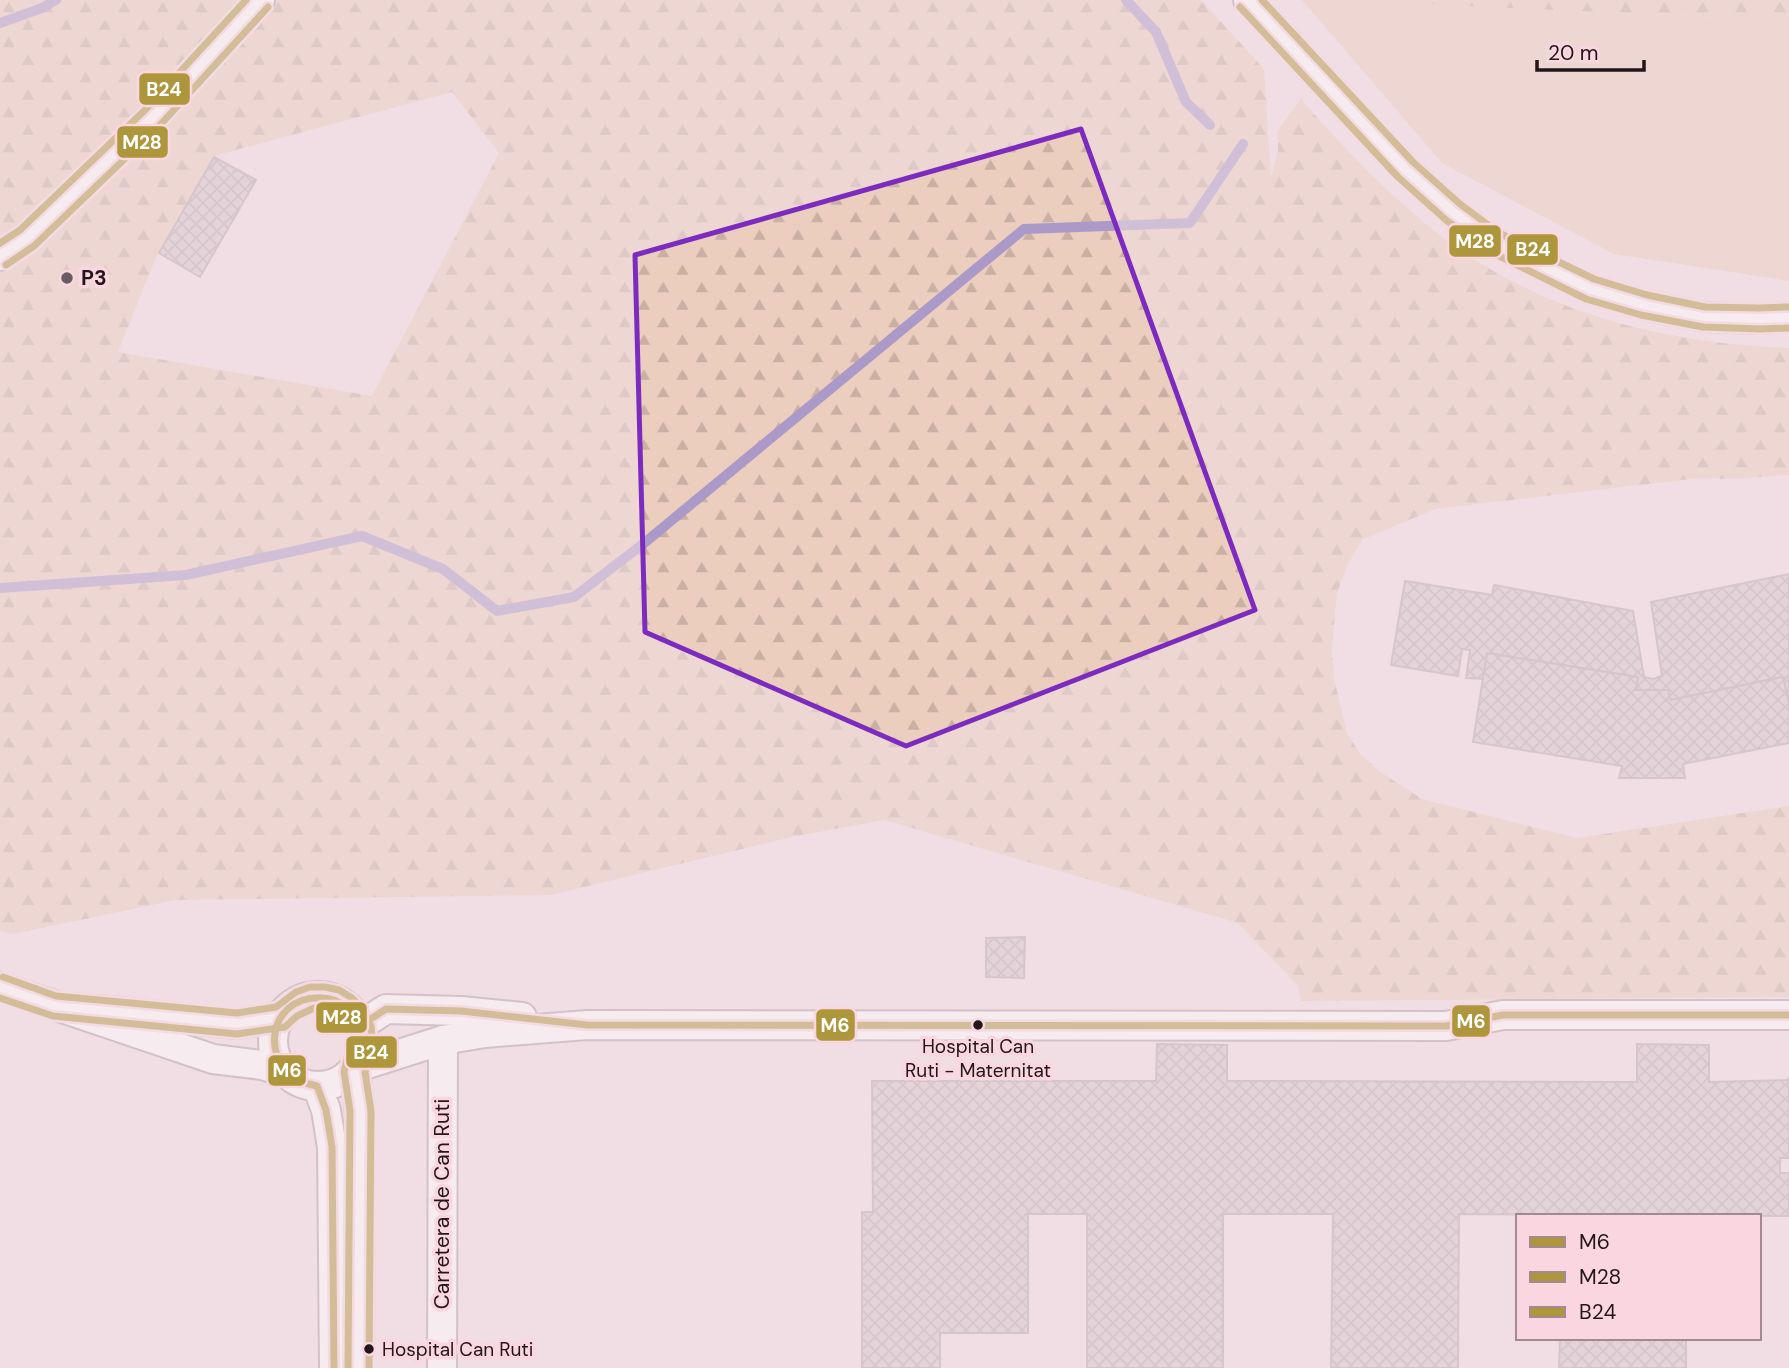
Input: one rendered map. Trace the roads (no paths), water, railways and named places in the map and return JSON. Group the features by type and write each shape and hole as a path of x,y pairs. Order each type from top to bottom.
{"street":[{"path":"0,256 27,238 154,116 260,0"},
{"path":"1248,0 1406,170 1453,212 1493,242 1590,289 1644,305 1704,317 1789,317"},
{"path":"0,987 213,1059 262,1065 317,1086 340,1080 355,1068 443,1040 485,1033 587,1025 1447,1026 1503,1015 1789,1015"},
{"path":"287,1073 274,1048 275,1030 287,1009 300,1000 314,996 338,1000 346,1006 360,1026 363,1045 355,1068 360,1114 359,1368"},
{"path":"54,1006 237,1024 281,1017"},
{"path":"360,1026 386,1009 461,1010 587,1025"},
{"name":"Carretera de Can Ruti","path":"442,1368 443,1040"},
{"path":"317,1086 327,1110 332,1147 334,1368"}],"waterway":[{"path":"0,23 56,0"},
{"path":"1126,0 1156,32 1186,102 1210,125"},
{"path":"0,588 186,575 362,536 443,569 497,611 574,597 643,544 1024,229 1190,223 1243,144"}],"place":[{"name":"P3","path":"67,278"},
{"name":"Hospital Can Ruti - Maternitat","path":"978,1025"},
{"name":"Hospital Can Ruti","path":"369,1349"}]}
